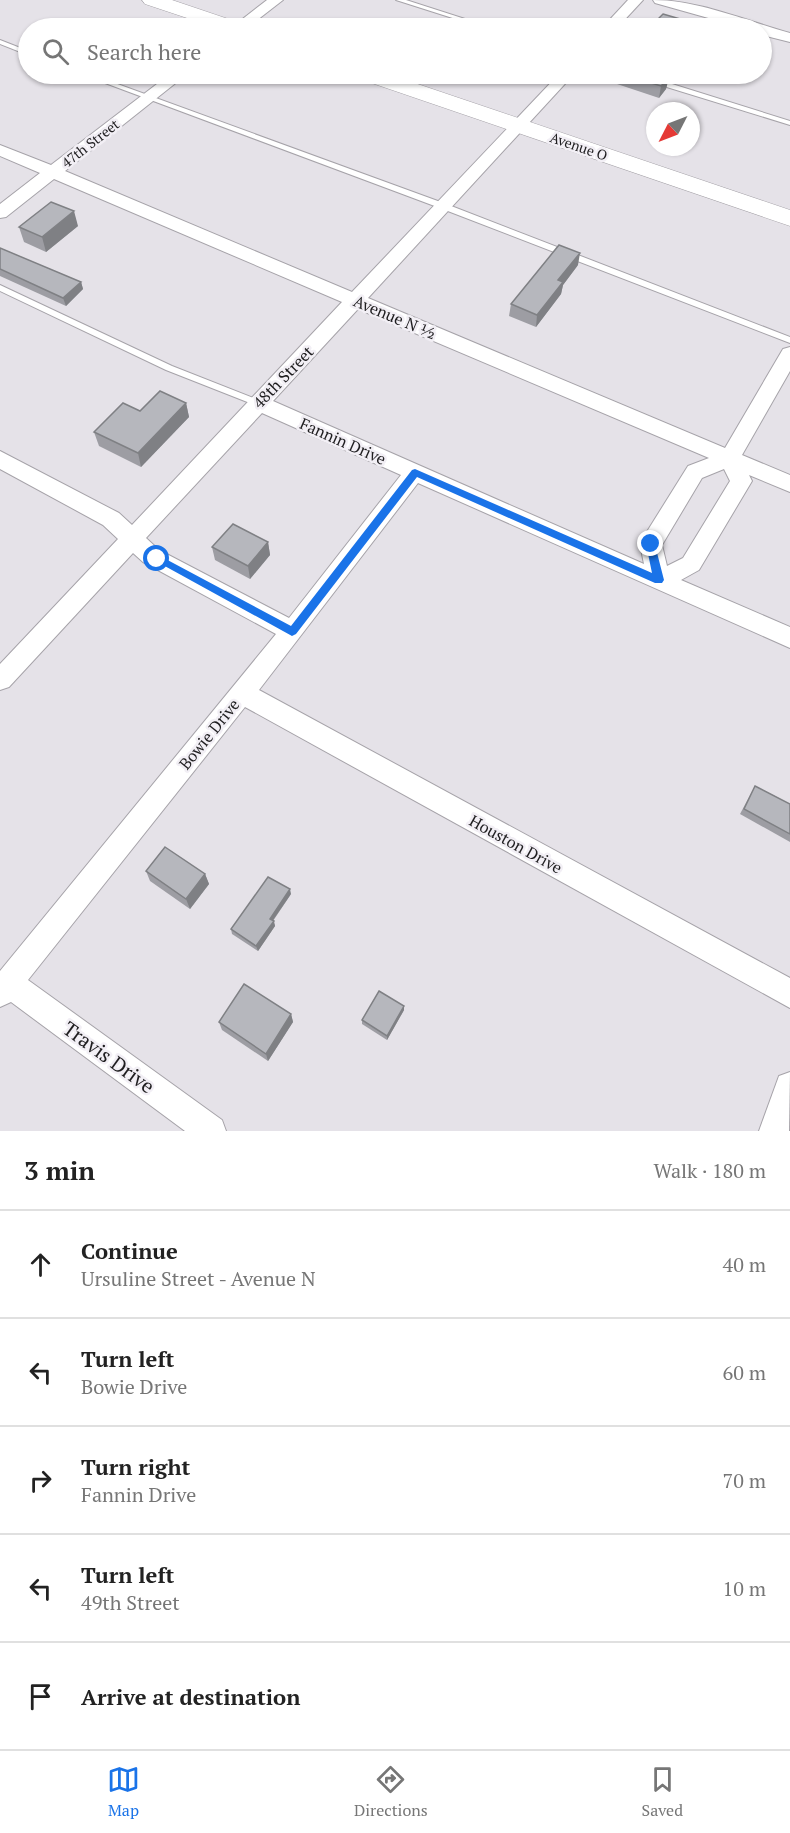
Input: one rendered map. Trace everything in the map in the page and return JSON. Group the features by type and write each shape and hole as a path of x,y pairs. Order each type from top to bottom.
{"main road":[{"path":"152,0 207,18"},
{"name":"Avenue O","path":"398,84 790,218"}],"street":[{"path":"251,18 276,0"},
{"path":"619,18 636,0"},
{"path":"660,0 722,18"},
{"path":"772,33 790,38"},
{"name":"47th Street","path":"0,213 166,84"},
{"name":"48th Street","path":"0,680 558,84"},
{"name":"Avenue N ½","path":"0,150 790,484"},
{"path":"729,459 741,481 691,564 659,580 651,544 696,472 729,459 790,354"},
{"name":"Fannin Drive","path":"258,404 790,638"},
{"path":"0,459 111,519 151,556 292,631"},
{"name":"Bowie Drive","path":"4,988 292,631 415,472"},
{"name":"Houston Drive","path":"242,693 790,994"},
{"name":"Travis Drive","path":"4,988 211,1131"},
{"path":"774,1131 790,1087"}],"lane":[{"path":"399,0 458,18"},
{"path":"0,42 18,48"},
{"path":"112,84 790,340"},
{"path":"666,84 790,123"},
{"path":"0,288 169,368 258,404"}],"building":[{"path":"663,14 677,18 659,18"},
{"path":"51,202 74,211 42,237 19,227"},
{"path":"559,245 580,253 558,280 563,282 537,315 511,304"},
{"path":"0,248 81,282 63,298 0,269"},
{"path":"160,391 186,403 138,453 94,432 123,403 140,411"},
{"path":"233,524 268,542 248,566 212,547"},
{"path":"755,786 790,804 790,834 744,809"},
{"path":"165,847 205,874 186,899 146,871"},
{"path":"268,877 290,889 270,919 274,921 256,946 231,929"},
{"path":"244,984 291,1014 266,1054 219,1022"},
{"path":"379,991 404,1006 387,1036 362,1020"}],"route":[{"path":"157,559 292,631 415,472 659,580 651,544"}]}
